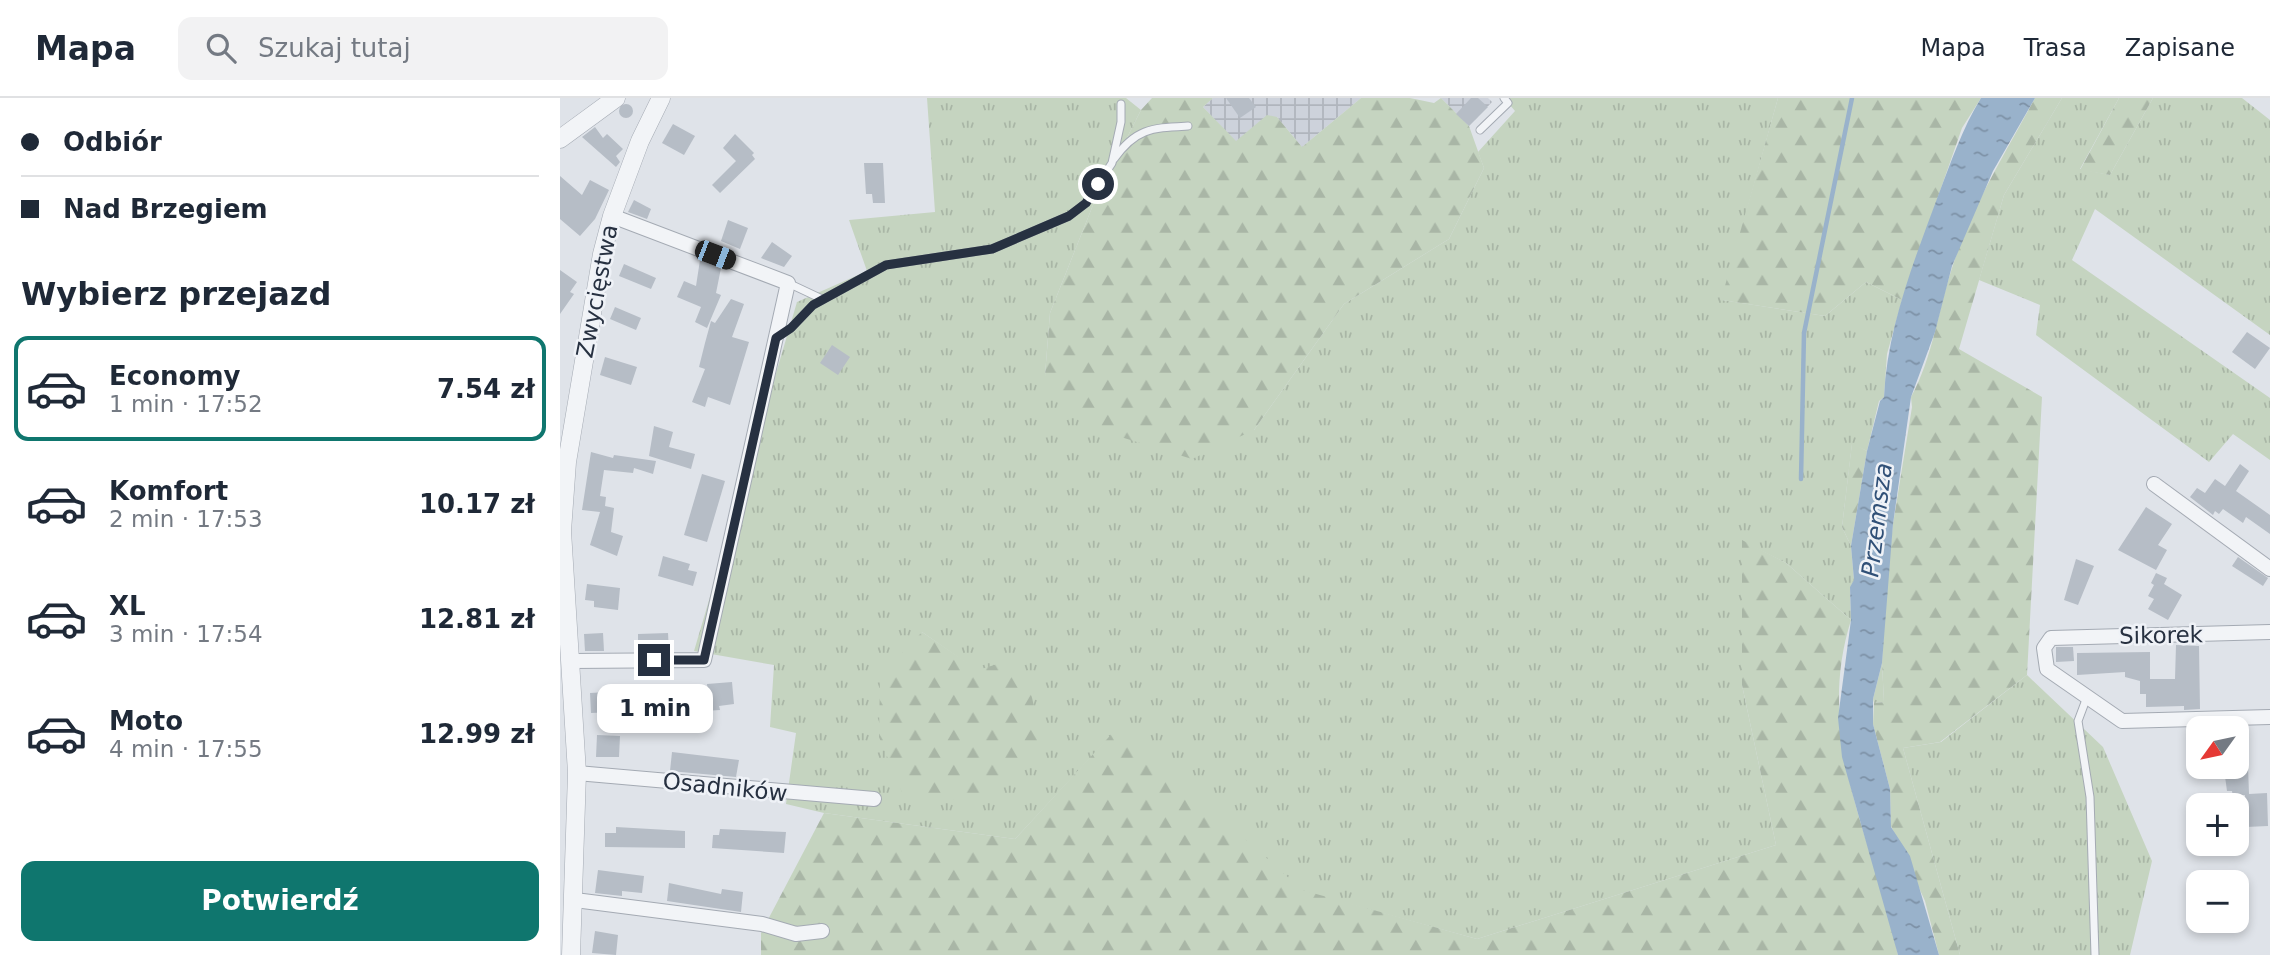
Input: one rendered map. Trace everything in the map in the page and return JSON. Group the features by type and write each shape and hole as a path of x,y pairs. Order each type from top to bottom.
{"street":[{"path":"560,139 616,98"},
{"name":"Zwycięstwa","path":"571,955 575,901 577,773 567,712 570,661 561,536 568,462 599,267 612,216 640,141 661,98"},
{"path":"570,661 704,660 788,283 612,216"},
{"path":"2154,484 2270,569"},
{"name":"Sikorek","path":"2087,697 2047,669 2044,648 2051,638 2270,632"},
{"path":"2087,697 2122,721 2270,717"},
{"name":"Osadników","path":"577,773 874,799"},
{"path":"575,901 762,924 796,934 822,931"}],"lane":[{"path":"1480,130 1508,103 1504,98"},
{"path":"1112,163 1121,122 1121,104"},
{"path":"776,338 822,299 886,265 992,249 1069,216 1086,203 1128,139 1154,127 1188,126"},
{"path":"788,283 822,299"},
{"path":"2087,697 2078,721 2090,797 2095,955"}],"shaded area":[{"path":"1213,98 1361,98 1302,147 1277,117 1236,142 1203,107"},
{"path":"1441,98 1488,98 1492,102 1469,126"}],"green space":[{"path":"927,98 1126,98 1141,110 1093,205 1050,313 1045,375 1254,430 1344,304 1449,239 1484,168 1478,152 1515,111 1504,98 1778,98 1722,300 1825,316 1866,282 1902,300 1887,354 1884,397 1879,401 1867,451 1852,444 1842,527 1851,546 1854,580 1850,588 1851,620 1786,563 1742,541 1742,685 1776,845 1477,939 1302,891 1119,727 1015,839 824,813 786,804 796,733 770,727 774,665 694,651 797,302 867,271 849,220 935,212","holes":["922,632 978,671 902,792"]},
{"path":"1152,98 1213,98 1203,107 1236,141 1267,115 1277,117 1302,147 1361,98 1410,98 1434,103 1441,98 1469,126 1484,168 1449,239 1344,304 1254,430 1192,459 1082,425 1045,375 1050,313 1093,205 1141,110"},
{"path":"1778,98 1981,98 1962,128 1902,300 1866,282 1825,316 1721,300"},
{"path":"2035,98 2062,98 2004,195 1959,349 2042,397 2027,675 1940,742 1903,748 1960,955 1939,955 1925,901 1891,826 1890,789 1873,724 1874,703 1884,702 1882,663 1893,524 1912,407 1911,397 1925,366 1952,268 1979,203"},
{"path":"2062,98 2119,98 2080,169 2110,175 2153,98 2242,98 2270,120 2270,335 2095,209 2072,260 2270,398 2270,460 2233,434 2209,462 2036,335 2040,305 1979,280 2004,195"},
{"path":"2119,98 2153,98 2110,175 2080,170"},
{"path":"1852,443 1867,451 1851,546 1842,527"},
{"path":"1742,540 1786,563 1851,620 1841,664 1839,707 1843,749 1898,955 761,955 761,933 824,813 1015,839 1119,726 1302,890 1477,939 1776,845 1742,685"},
{"path":"922,632 978,670 1004,662 1031,693 1041,739 991,793 962,801 902,792 879,737 880,676"},
{"path":"1882,663 1884,702 1874,703 1873,699"},
{"path":"2027,675 2103,747 2152,861 2130,955 1960,955 1903,748 1941,742"}],"water":[{"name":"Przemsza","path":"1981,98 2035,98 1993,171 1952,266 1935,332 1911,397 1893,524 1882,663 1873,699 1873,724 1890,789 1891,827 1910,856 1939,955 1898,955 1842,757 1838,718 1851,620 1850,587 1854,580 1851,546 1867,451 1880,401 1884,397 1890,346 1903,295 1952,158"}],"building":[{"path":"1226,98 1249,98 1256,107 1240,118"},
{"path":"1471,98 1478,98 1488,107 1469,126 1456,114"},
{"path":"626,104 631,106 631,116 626,118 621,116 619,111 621,106"},
{"path":"673,124 695,136 684,155 662,143"},
{"path":"595,127 603,138 607,134 623,149 616,156 620,162 616,167 582,137"},
{"path":"735,134 754,153 752,155 755,159 720,193 712,185 736,161 723,148"},
{"path":"864,163 883,163 885,203 873,203 872,194 866,194"},
{"path":"560,176 582,195 590,180 609,190 595,219 580,236 560,219"},
{"path":"634,200 651,209 647,219 628,212"},
{"path":"728,220 748,228 740,249 721,241"},
{"path":"772,242 792,256 784,267 761,258"},
{"path":"700,260 721,268 716,293 721,295 707,328 695,322 701,307 677,297 684,281 696,286"},
{"path":"624,264 656,278 651,289 619,276"},
{"path":"560,270 577,282 570,292 574,294 560,314"},
{"path":"731,299 744,304 732,337 749,342 730,405 708,397 705,407 692,402 705,369 699,367 711,321 715,323"},
{"path":"615,307 641,318 636,330 610,319"},
{"path":"2247,332 2270,348 2255,369 2232,352"},
{"path":"832,345 850,357 838,375 820,363"},
{"path":"605,357 637,367 631,385 600,375"},
{"path":"654,426 673,432 669,447 695,454 691,469 649,456"},
{"path":"591,452 613,458 614,455 656,461 653,474 634,468 633,473 604,470 600,496 606,497 605,506 614,508 611,532 623,536 617,556 590,545 600,512 582,510"},
{"path":"2240,464 2249,471 2236,491 2270,515 2270,534 2246,517 2243,523 2223,509 2219,514 2215,511 2213,515 2190,497 2197,488 2205,493 2215,479 2225,486"},
{"path":"702,474 725,481 707,542 684,535"},
{"path":"2146,507 2172,524 2158,545 2167,550 2156,570 2118,550"},
{"path":"663,556 690,564 688,570 697,572 693,586 658,576"},
{"path":"2238,557 2268,578 2263,586 2232,566"},
{"path":"2076,559 2094,566 2078,605 2064,600"},
{"path":"2156,573 2167,578 2164,584 2182,595 2168,620 2148,609 2154,599 2148,596"},
{"path":"587,584 620,588 618,610 594,607 594,601 585,600"},
{"path":"603,633 604,651 585,651 584,634"},
{"path":"668,633 669,651 638,651 638,634"},
{"path":"2176,645 2199,646 2200,709 2184,710 2184,706 2146,707 2146,694 2140,694 2140,681 2125,677 2125,672 2077,675 2077,653 2150,652 2150,679 2175,679"},
{"path":"2056,647 2073,647 2074,661 2056,662"},
{"path":"732,682 734,704 719,706 720,710 673,713 673,716 656,718 656,721 633,723 631,702 671,697 672,700 708,698 707,684"},
{"path":"608,692 608,700 613,700 613,712 591,713 590,693"},
{"path":"597,735 620,736 619,757 596,757"},
{"path":"672,752 739,760 736,777 670,771"},
{"path":"2225,779 2248,779 2249,793 2227,791"},
{"path":"2267,793 2268,826 2249,827 2249,794"},
{"path":"616,827 685,831 685,848 605,847 605,833 616,833"},
{"path":"720,829 786,832 784,853 712,848 713,835 719,835"},
{"path":"598,870 644,876 642,893 622,891 622,896 595,893"},
{"path":"669,883 721,894 722,889 743,892 741,912 667,901"},
{"path":"595,931 618,935 616,955 592,953"}],"waterway":[{"path":"1801,479 1804,333 1852,98"}],"route":[{"path":"654,660 704,660 776,338 828,295 886,265 992,249 1069,216 1086,203 1098,184"}]}
